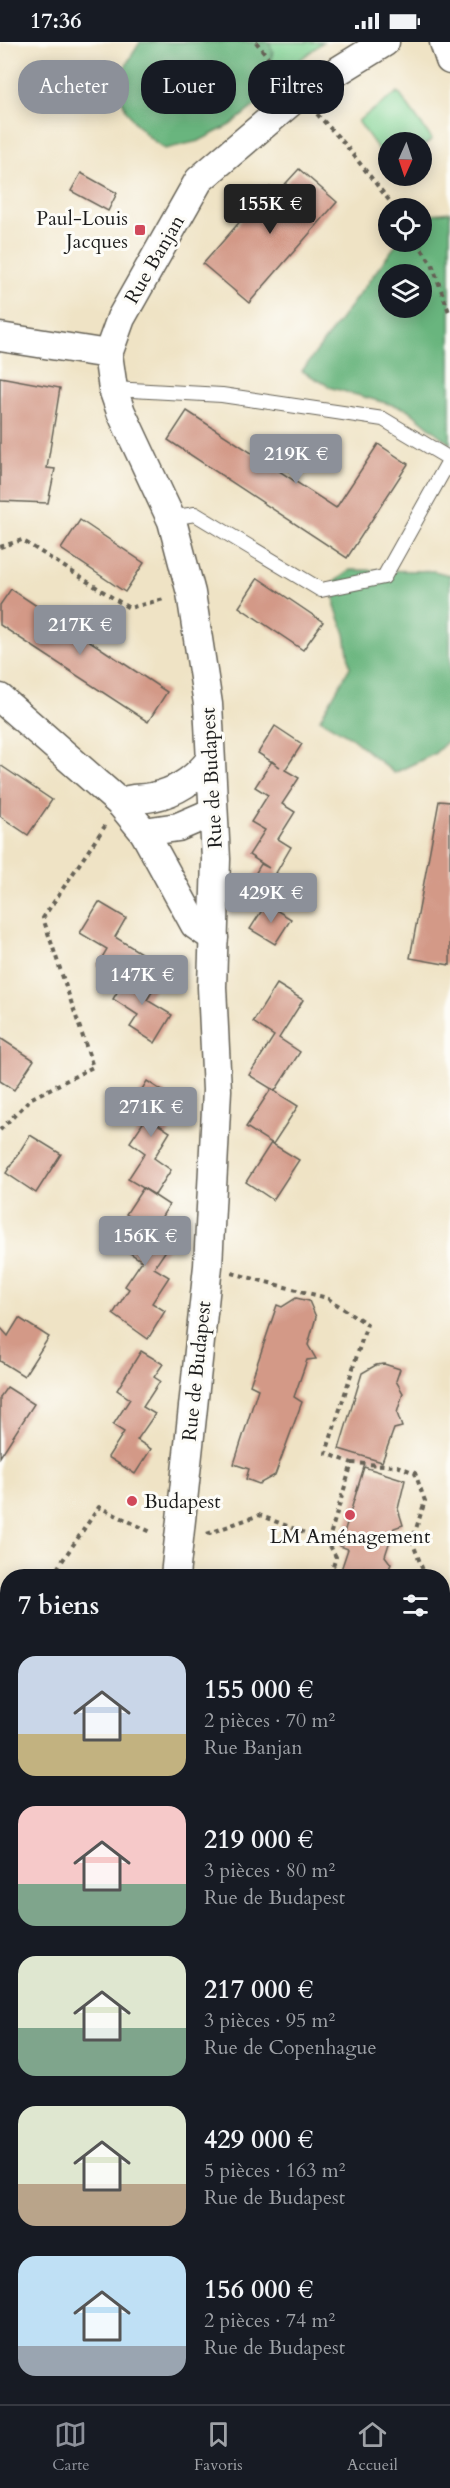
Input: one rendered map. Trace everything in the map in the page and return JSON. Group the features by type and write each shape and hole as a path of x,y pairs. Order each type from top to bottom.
{"street":[{"name":"Rue Banjan","path":"344,67 385,42"},
{"path":"444,42 450,60"},
{"name":"Rue Banjan","path":"108,354 121,318 200,180 277,114"},
{"path":"0,337 108,354"},
{"name":"Rue de Budapest","path":"108,354 113,389 171,518 191,593 208,704 213,812 213,987 217,1090 208,1266 176,1569"},
{"path":"0,698 120,803 144,832 195,926 214,938"},
{"path":"120,803 132,797 150,798 185,785 210,760"},
{"path":"144,832 178,827 213,812"}],"lane":[{"path":"113,389 222,394 383,419 450,459 384,577 321,590 195,514 171,518"}],"path":[{"path":"256,42 271,60"},
{"path":"317,114 344,143 387,198"},
{"path":"424,252 432,264 450,315"},
{"path":"0,547 21,540 129,608 191,593"},
{"path":"0,1131 32,1098 93,1067 43,918 120,803"},
{"path":"208,1266 327,1298 367,1324 327,1453 352,1462 397,1466 416,1473 425,1502 412,1541 422,1569"},
{"path":"328,1542 352,1462"},
{"path":"57,1569 99,1507 178,1544 259,1515 328,1542 336,1557 332,1569"}],"green space":[{"path":"140,42 269,42 273,52 271,60 248,60 248,111 230,125 199,141 165,149 148,136 129,113 129,61"},
{"path":"219,42 323,42 300,60 248,60 248,83 236,66 236,60 232,60"},
{"path":"398,92 427,132 378,132 378,149 358,121"},
{"path":"450,212 450,444 407,409 332,388 302,371 378,269 378,318 432,318 432,264 382,264 391,252 432,252 432,214"},
{"path":"350,570 434,571 450,575 450,739 434,754 394,773 349,736 320,719 350,667 345,634 335,606 334,582"}],"building":[{"path":"299,169 337,202 249,303 203,264 270,187 277,193"},
{"path":"81,173 117,193 108,211 71,191"},
{"path":"0,377 60,388 47,468 55,469 48,503 0,501"},
{"path":"187,411 336,508 378,444 408,464 347,558 168,440"},
{"path":"80,520 144,563 125,592 61,549"},
{"path":"258,578 323,622 303,650 239,607"},
{"path":"11,589 167,692 148,722 0,625 0,605"},
{"path":"275,726 302,744 285,770 299,778 282,804 295,812 278,839 291,847 276,873 288,880 272,907 245,891 261,864 269,868 249,855 265,830 251,822 268,795 255,787 272,762 258,753"},
{"path":"0,765 52,800 28,835 0,816"},
{"path":"439,801 450,802 450,965 410,958"},
{"path":"99,902 126,918 115,937 141,953 123,982 97,966 107,949 80,933"},
{"path":"266,904 291,919 275,944 250,929"},
{"path":"131,969 156,985 147,1000 172,1015 155,1043 130,1027 138,1015 113,999"},
{"path":"277,984 303,1000 279,1038 300,1052 275,1091 249,1075 274,1036 253,1022"},
{"path":"0,1038 34,1060 14,1090 0,1081"},
{"path":"147,1081 173,1098 156,1123 170,1132 154,1158 171,1170 155,1195 128,1179 145,1153 130,1142 147,1117 131,1107"},
{"path":"271,1089 298,1106 273,1144 246,1127"},
{"path":"30,1135 61,1154 36,1193 6,1173"},
{"path":"271,1143 299,1160 273,1200 246,1182"},
{"path":"143,1188 169,1205 153,1231 171,1243 154,1268 169,1277 152,1303 165,1311 148,1339 113,1314 129,1289 125,1286 142,1261 127,1251 144,1226 126,1214"},
{"path":"296,1298 309,1301 316,1317 308,1345 316,1359 307,1360 294,1397 302,1402 275,1475 259,1484 246,1479 249,1469 234,1464 258,1389 250,1385 277,1305 282,1307"},
{"path":"19,1318 49,1337 24,1376 0,1361 0,1327 8,1336"},
{"path":"141,1351 163,1364 154,1377 160,1381 143,1407 155,1414 137,1440 151,1449 135,1474 108,1457 124,1432 113,1425 130,1399 117,1390"},
{"path":"384,1364 400,1369 396,1381 403,1393 397,1413 402,1427 394,1429 382,1462 339,1449 362,1373 376,1365"},
{"path":"7,1387 34,1404 0,1457 0,1397"},
{"path":"364,1467 405,1480 398,1509 403,1525 394,1528 385,1556 391,1564 389,1569 341,1569 348,1549 340,1546"}],"place":[{"name":"Paul-Louis Jacques","path":"140,230"},
{"name":"Budapest","path":"132,1501"},
{"name":"LM Aménagement","path":"350,1515"}]}
